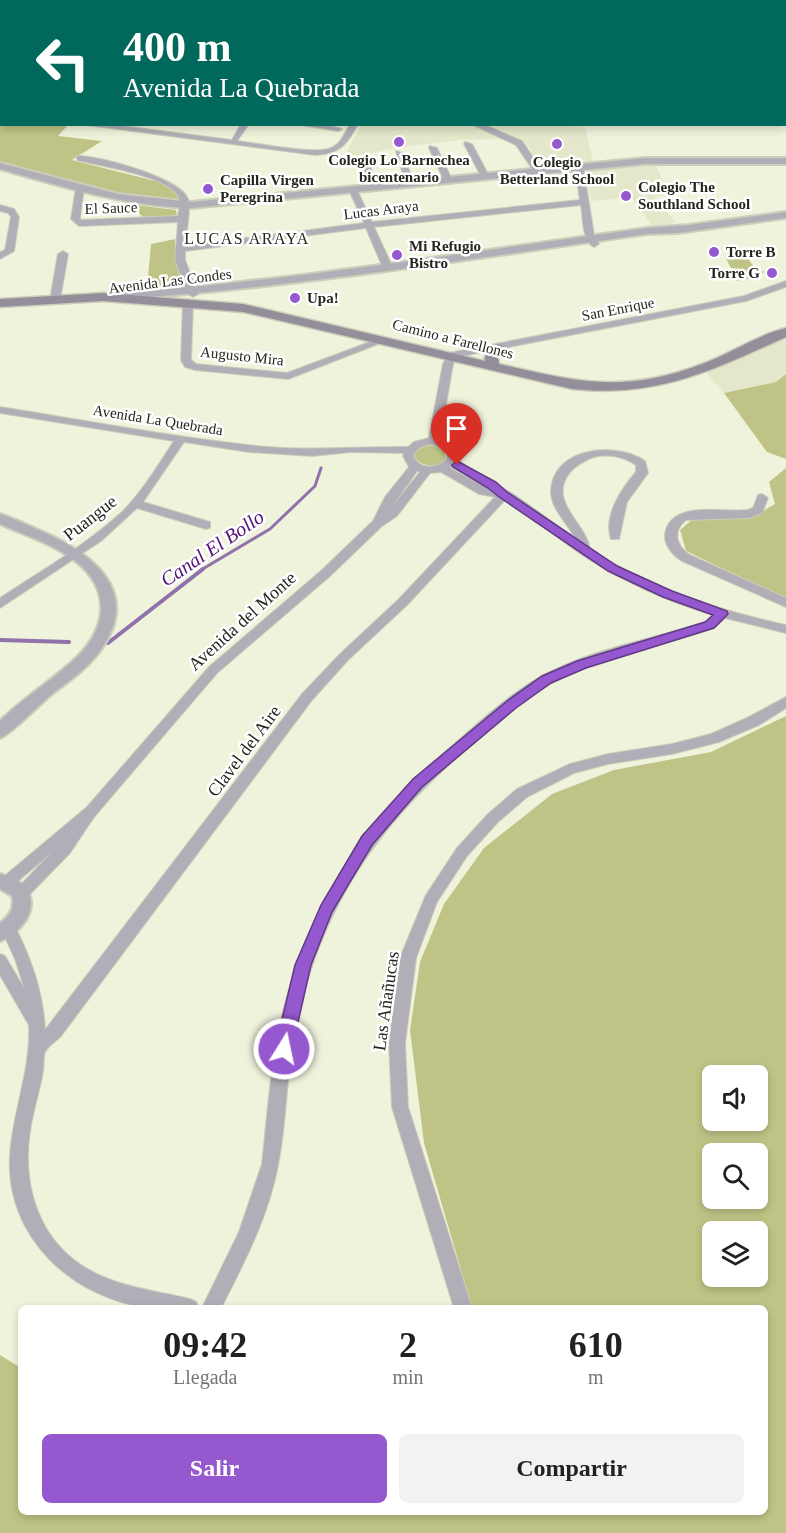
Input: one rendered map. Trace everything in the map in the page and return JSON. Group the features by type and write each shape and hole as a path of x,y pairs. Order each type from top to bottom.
{"main road":[{"name":"Camino a Farellones","path":"103,297 151,300 192,296 386,339 584,387 632,388 678,378 786,332"},
{"name":"Avenida Las Condes","path":"0,303 103,297"},
{"name":"Avenida Las Condes","path":"0,312 151,300"},
{"path":"493,365 491,357 499,348"}],"street":[{"path":"98,126 128,130 140,128 224,143 237,141 320,153 340,147 353,126"},
{"path":"237,141 244,126"},
{"path":"315,126 338,129 345,126"},
{"path":"480,126 519,143 538,171"},
{"path":"338,129 339,133 348,135"},
{"path":"468,144 484,176"},
{"path":"433,148 448,180"},
{"path":"399,153 410,184"},
{"path":"80,158 167,182 183,194 180,249 182,270 192,296"},
{"path":"0,166 135,201 184,205 226,203 579,166 675,160 786,161"},
{"path":"364,161 374,187"},
{"path":"579,166 592,242"},
{"name":"El Sauce","path":"80,188 75,219 79,223 182,219"},
{"path":"353,190 388,268"},
{"name":"Lucas Araya","path":"180,249 369,225 585,202"},
{"path":"0,208 14,217"},
{"name":"Avenida Las Condes","path":"103,297 192,296 298,282 344,273 428,263 451,264 786,215"},
{"path":"0,222 14,217"},
{"path":"2,255 9,251 14,217"},
{"path":"55,300 63,254"},
{"name":"San Enrique","path":"453,355 499,348 746,298 786,284"},
{"name":"Augusto Mira","path":"192,296 186,360 189,365 195,367 288,376 386,339"},
{"path":"434,441 448,364 453,355"},
{"name":"Avenida La Quebrada","path":"0,410 258,450 312,453 347,458 411,458"},
{"name":"Puangue","path":"0,604 116,523 136,504 181,439"},
{"path":"434,441 451,449 454,455 447,465 427,470 411,458 417,444 434,441"},
{"path":"585,552 583,538 559,502 558,486 561,475 570,466 596,453 620,452 634,456 641,463 642,473 629,486 621,500 616,515 615,536"},
{"name":"Avenida del Monte","path":"378,523 411,458"},
{"path":"447,465 483,491 503,495 548,524 585,552 639,582 722,614 786,629"},
{"name":"Avenida del Monte","path":"9,886 73,841 92,811 213,670 326,573 400,505 427,470"},
{"name":"Clavel del Aire","path":"38,1049 55,1031 308,698 344,657 403,602 503,495"},
{"path":"762,498 758,510 748,515 700,513 682,518 672,528 671,541 676,550 686,558 786,603"},
{"path":"136,504 206,525"},
{"path":"0,519 74,553 93,567 106,585 110,606 103,633 78,666 23,708 0,732"},
{"path":"213,1305 249,1233 265,1185 273,1145 286,1030 303,965 334,894 367,841 400,800 434,767 537,685 582,664 710,625 722,614"},
{"name":"Las Añañucas","path":"462,1305 400,1107 397,1042 408,958 431,899 462,852 493,818 522,794 570,769 608,759 672,749 714,738 754,721 786,702"},
{"path":"9,886 23,908 20,915 4,931 31,978 38,1049 18,1155 25,1205 38,1234 59,1259 78,1274 99,1285 178,1305"},
{"path":"0,961 35,1022"}],"shaded area":[{"name":"Colegio Lo Barnechea bicentenario","path":"360,126 471,126 506,139 458,140 390,149 343,159"},
{"name":"Colegio Betterland School","path":"493,127 585,127 593,161 540,166 527,145 514,136"},
{"name":"Colegio The Southland School","path":"656,166 669,195 655,197 676,223 653,226 631,197 591,201 586,170"},
{"path":"786,339 786,374 776,382 724,393 704,370"}],"green space":[{"path":"0,126 67,126 58,136 102,141 72,160 159,182 177,193 179,200 136,199 0,162"},
{"path":"127,204 176,210 177,217 146,219"},
{"path":"175,239 175,261 187,287 147,290 151,244"},
{"path":"749,254 749,260 757,271 767,272 747,275 749,279 735,281 732,276 735,275 725,257"},
{"path":"786,374 786,459 767,452 724,393 776,382"},
{"path":"425,445 444,449 446,460 434,465 419,462 415,459 414,453"},
{"path":"786,468 786,599 686,551 680,530 694,518 749,519 775,504 769,482"},
{"path":"786,716 786,1533 0,1533 0,1355 18,1366 18,1515 768,1515 768,1305 471,1305 424,1143 410,1030 420,962 444,904 484,848 552,794 614,770 711,752"}],"waterway":[{"name":"Canal El Bollo","path":"201,570 270,529 315,486 321,468"},
{"name":"Canal El Bollo","path":"108,643 203,569"},
{"name":"Canal El Bollo","path":"0,640 69,642"}],"place":[{"name":"Colegio Lo Barnechea bicentenario","path":"399,142"},
{"name":"Colegio Betterland School","path":"557,144"},
{"name":"Capilla Virgen Peregrina","path":"208,189"},
{"name":"Colegio The Southland School","path":"626,196"},
{"name":"Torre B","path":"714,252"},
{"name":"Mi Refugio Bistro","path":"397,255"},
{"name":"Torre G","path":"772,273"},
{"name":"Upa!","path":"295,298"}],"district":[{"name":"LUCAS ARAYA","path":"247,238"}],"route":[{"path":"284,1049 296,988 310,946 326,909 351,863 400,800 434,767 528,691 547,679 582,664 710,625 722,614 668,594 613,568 585,552 548,524 503,495 497,488 457,465"}]}
